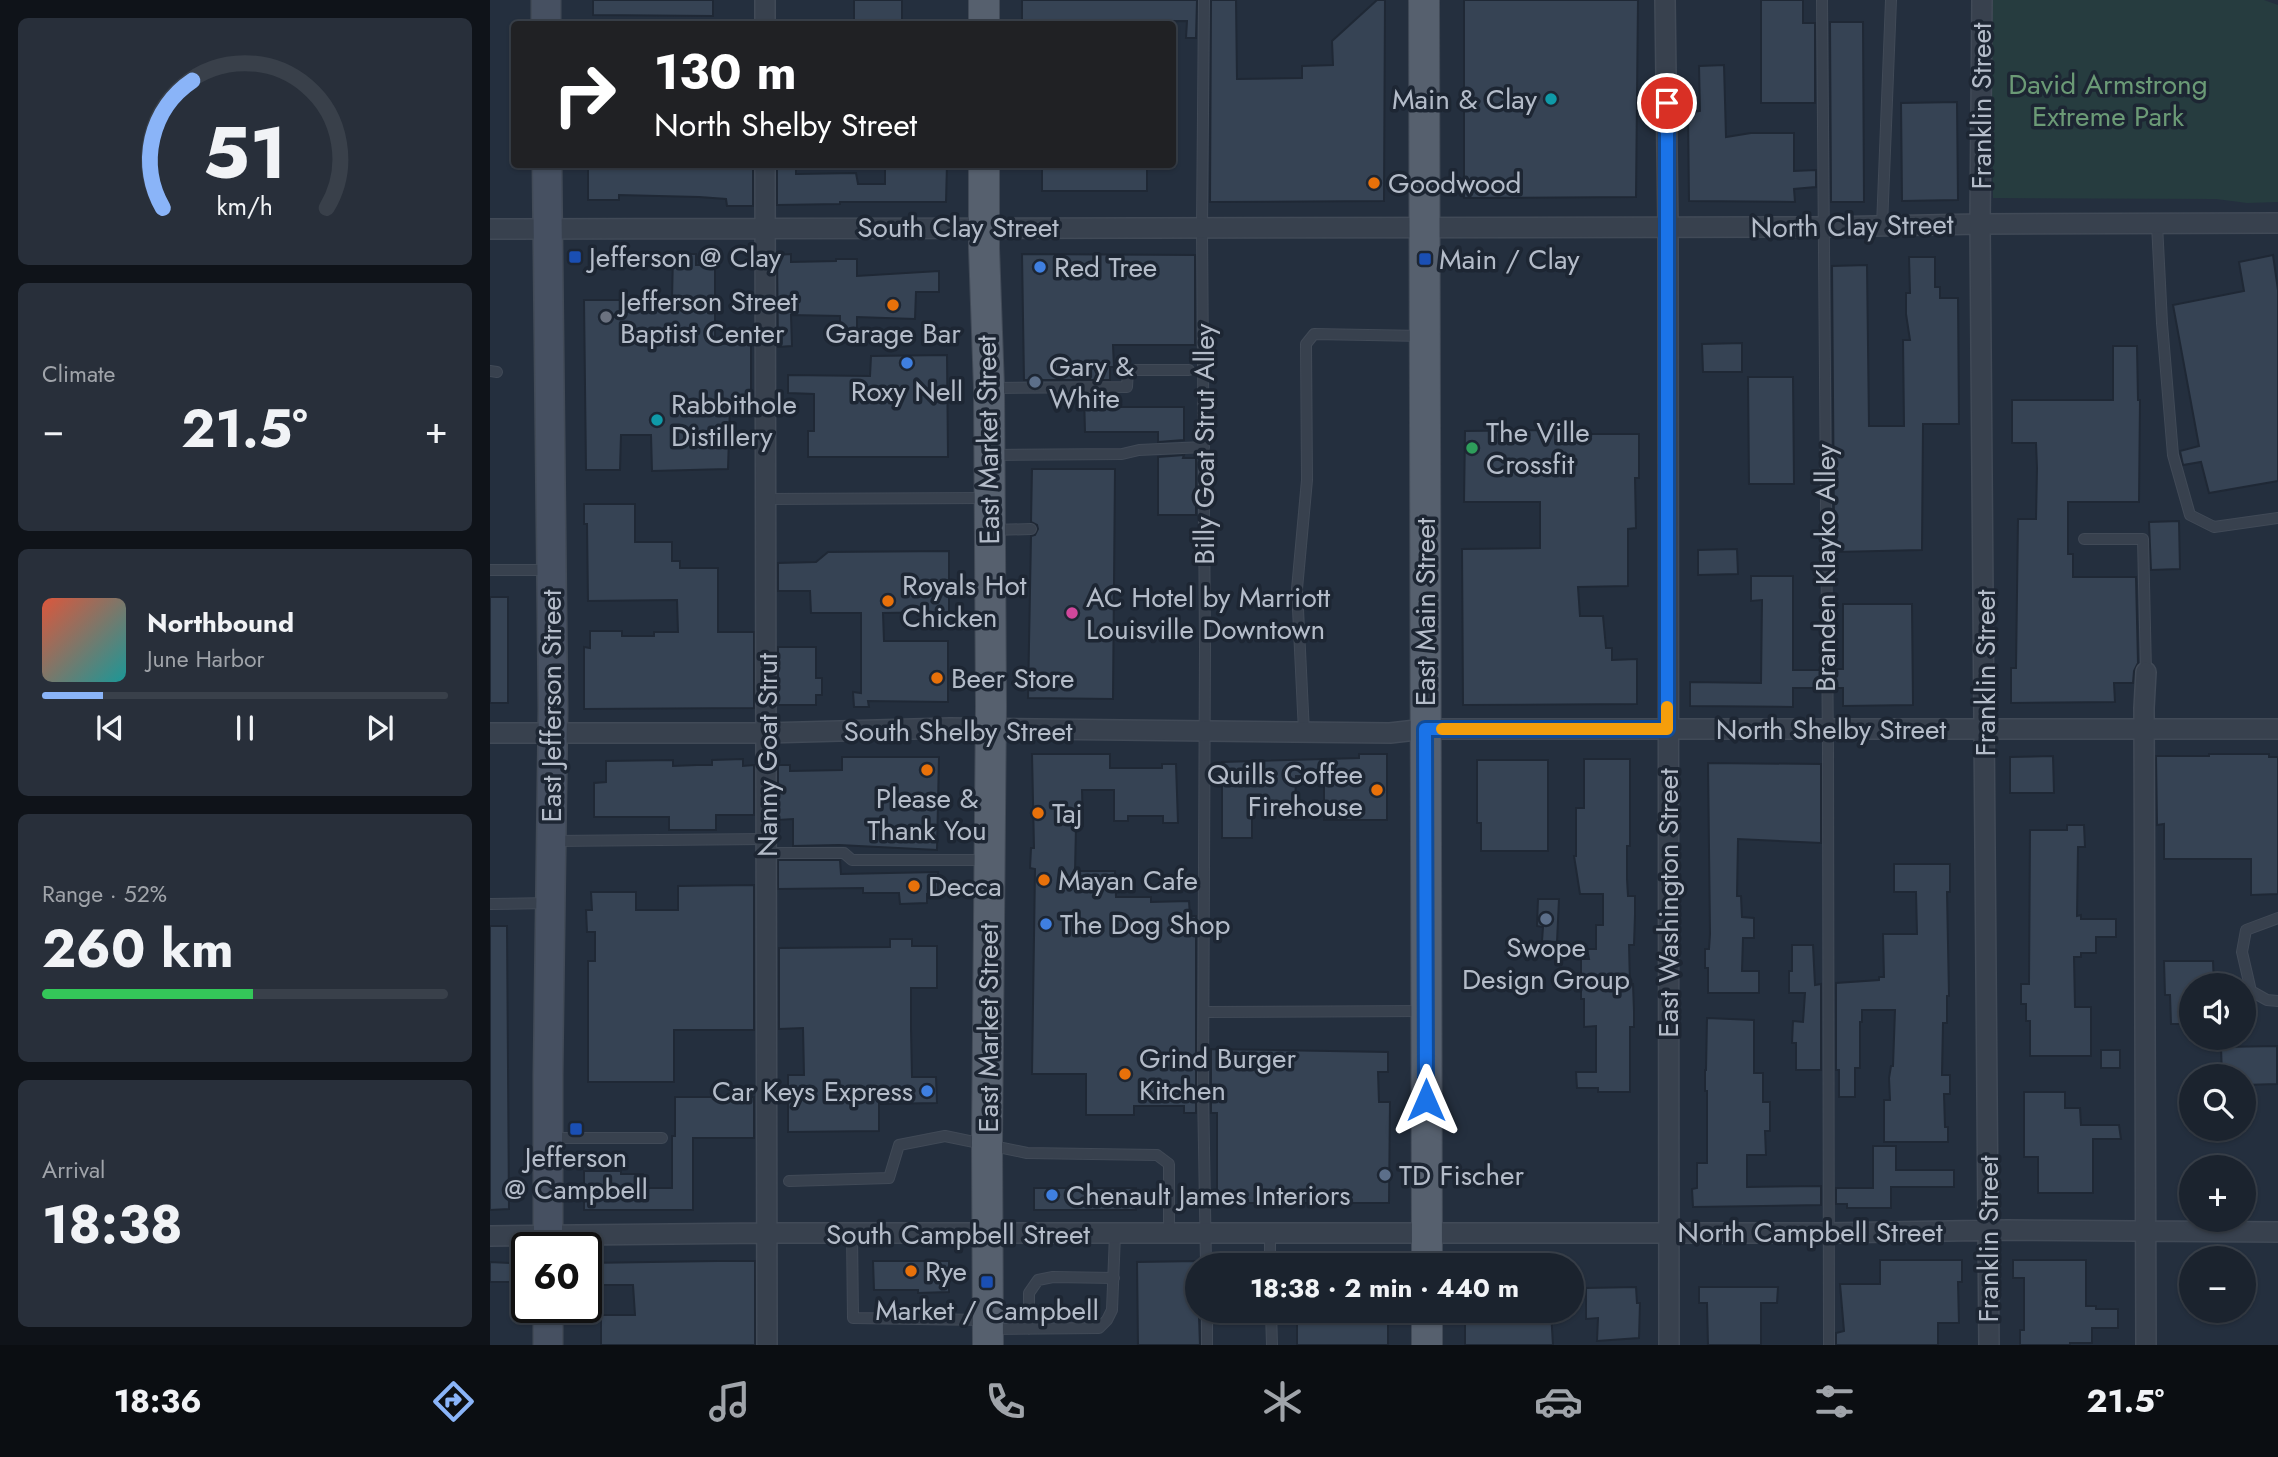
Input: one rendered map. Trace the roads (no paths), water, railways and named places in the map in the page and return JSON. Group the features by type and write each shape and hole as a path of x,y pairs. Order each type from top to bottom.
{"main road":[{"path":"984,0 984,21"},
{"name":"East Main Street","path":"1424,0 1426,1253"},
{"name":"East Market Street","path":"984,168 989,388 988,1331"},
{"path":"1427,1323 1427,1345"}],"street":[{"path":"546,0 546,21"},
{"path":"765,0 765,21"},
{"name":"East Washington Street","path":"1665,0 1668,227 1669,1345"},
{"name":"Franklin Street","path":"1982,0 1980,224 1989,1345"},
{"name":"East Jefferson Street","path":"547,168 551,570 548,1232"},
{"name":"Nanny Goat Strut","path":"765,168 767,1345"},
{"name":"North Clay Street","path":"1426,226 1823,227 2278,223"},
{"name":"South Clay Street","path":"490,229 1426,226"},
{"path":"2146,672 2146,1345"},
{"name":"South Shelby Street","path":"490,733 766,733 950,728 1390,733 1425,729"},
{"name":"North Shelby Street","path":"1425,729 2278,729"},
{"name":"North Campbell Street","path":"1427,1234 1989,1230 2278,1232"},
{"name":"South Campbell Street","path":"602,1239 767,1233 1427,1234"},
{"name":"South Campbell Street","path":"490,1236 511,1238"},
{"path":"548,1323 548,1345"}],"lane":[{"name":"Billy Goat Strut Alley","path":"1203,0 1203,1089 1206,1253"},
{"name":"Branden Klayko Alley","path":"1822,0 1829,1345"},
{"path":"1882,226 1891,0"},
{"path":"2157,224 2173,455 2190,515 2214,527 2278,518"},
{"path":"1304,732 1297,589 1307,480 1306,344 1314,334 1425,336"},
{"path":"989,388 1126,387 1128,370 1189,370"},
{"path":"989,455 1122,454 1139,450 1204,447"},
{"path":"766,499 989,498"},
{"path":"989,530 1031,529"},
{"path":"2084,539 2143,539 2146,672"},
{"path":"490,570 551,570"},
{"path":"550,841 767,846 844,853 852,860 989,860"},
{"path":"490,904 550,903"},
{"path":"2278,918 2246,930 2242,952 2251,991 2267,1000 2278,1001"},
{"path":"1205,1012 1426,1011"},
{"path":"789,1181 888,1178 900,1145 945,1136 1027,1153 1157,1155 1169,1164 1169,1234"},
{"path":"547,1138 663,1138"},
{"path":"1270,1233 1270,1253"},
{"path":"852,1234 853,1318 988,1331 1099,1328 1112,1310 1115,1234"},
{"path":"1029,1329 1029,1293 1038,1280 1053,1277 1114,1278"},
{"path":"1207,1323 1207,1345"},
{"path":"1271,1323 1272,1345"}],"place":[{"name":"Main & Clay","path":"1551,99"},
{"name":"Goodwood","path":"1374,183"},
{"name":"Jefferson @ Clay","path":"575,257"},
{"name":"Main / Clay","path":"1425,259"},
{"name":"Red Tree","path":"1040,267"},
{"name":"Garage Bar","path":"893,305"},
{"name":"Jefferson Street Baptist Center","path":"606,317"},
{"name":"Roxy Nell","path":"907,363"},
{"name":"Gary & White","path":"1035,382"},
{"name":"Rabbithole Distillery","path":"657,420"},
{"name":"The Ville Crossfit","path":"1472,448"},
{"name":"Royals Hot Chicken","path":"888,601"},
{"name":"AC Hotel by Marriott Louisville Downtown","path":"1072,613"},
{"name":"Beer Store","path":"937,678"},
{"name":"Please & Thank You","path":"927,770"},
{"name":"Quills Coffee Firehouse","path":"1377,790"},
{"name":"Taj","path":"1038,813"},
{"name":"Mayan Cafe","path":"1044,880"},
{"name":"Decca","path":"914,886"},
{"name":"Swope Design Group","path":"1546,919"},
{"name":"The Dog Shop","path":"1046,924"},
{"name":"Grind Burger Kitchen","path":"1125,1074"},
{"name":"Car Keys Express","path":"927,1091"},
{"name":"Jefferson @ Campbell","path":"576,1129"},
{"name":"TD Fischer","path":"1385,1175"},
{"name":"Chenault James Interiors","path":"1052,1195"},
{"name":"Rye","path":"911,1271"},
{"name":"Market / Campbell","path":"987,1282"}],"park label":[{"name":"David Armstrong Extreme Park","path":"2108,100"}]}
